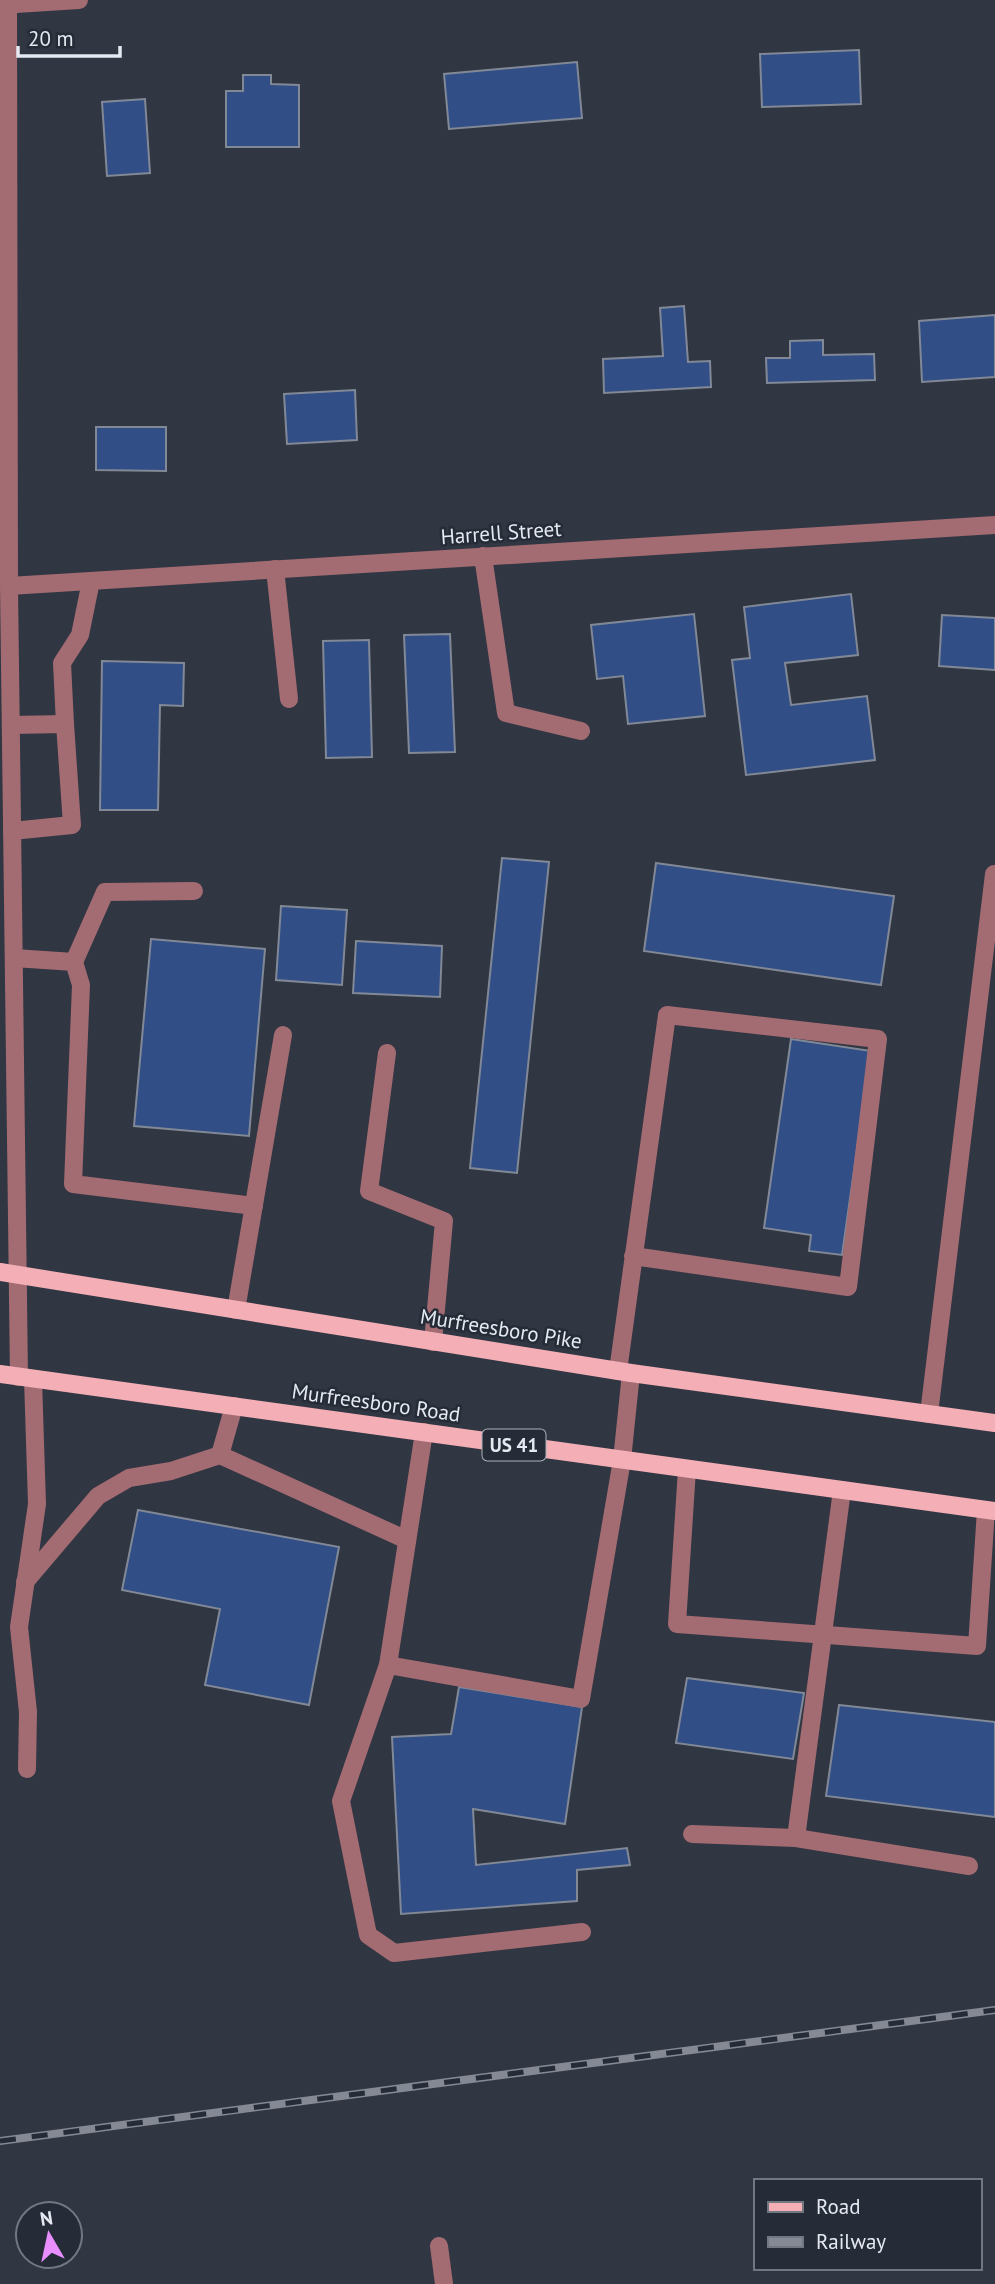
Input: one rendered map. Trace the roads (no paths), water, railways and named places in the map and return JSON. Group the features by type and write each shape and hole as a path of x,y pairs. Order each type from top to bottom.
{"main road":[{"name":"Murfreesboro Pike","path":"9,1274 624,1372 995,1423"},
{"name":"Murfreesboro Road","path":"0,1374 990,1511"}],"street":[{"path":"27,1769 28,1712 19,1627 37,1504 26,1378 9,1274 14,958 8,819 11,725 5,510 5,3 79,0"},
{"name":"Harrell Street","path":"9,586 995,525"},
{"path":"483,556 506,713 581,731"},
{"path":"275,569 289,699"},
{"path":"8,819 72,825 62,663 80,635 91,581"},
{"path":"11,725 65,724"},
{"path":"929,1415 994,874"},
{"path":"194,891 105,892 74,962 81,985 73,1184 254,1206"},
{"path":"14,958 74,962"},
{"path":"388,1665 581,1699 622,1460 624,1372 634,1256 667,1015 878,1039 848,1287 634,1256"},
{"path":"236,1310 283,1035"},
{"path":"387,1053 369,1191 444,1220 433,1342"},
{"path":"220,1455 234,1406"},
{"path":"424,1432 388,1665 341,1801 368,1935 394,1953 582,1932"},
{"path":"25,1582 98,1496 129,1478 171,1471 220,1455 407,1540"},
{"path":"687,1469 677,1624 977,1646 990,1511"},
{"path":"796,1838 842,1490"},
{"path":"692,1834 796,1838 969,1866"},
{"path":"439,2246 444,2284"}],"railway":[{"path":"0,2141 995,2010"}]}
